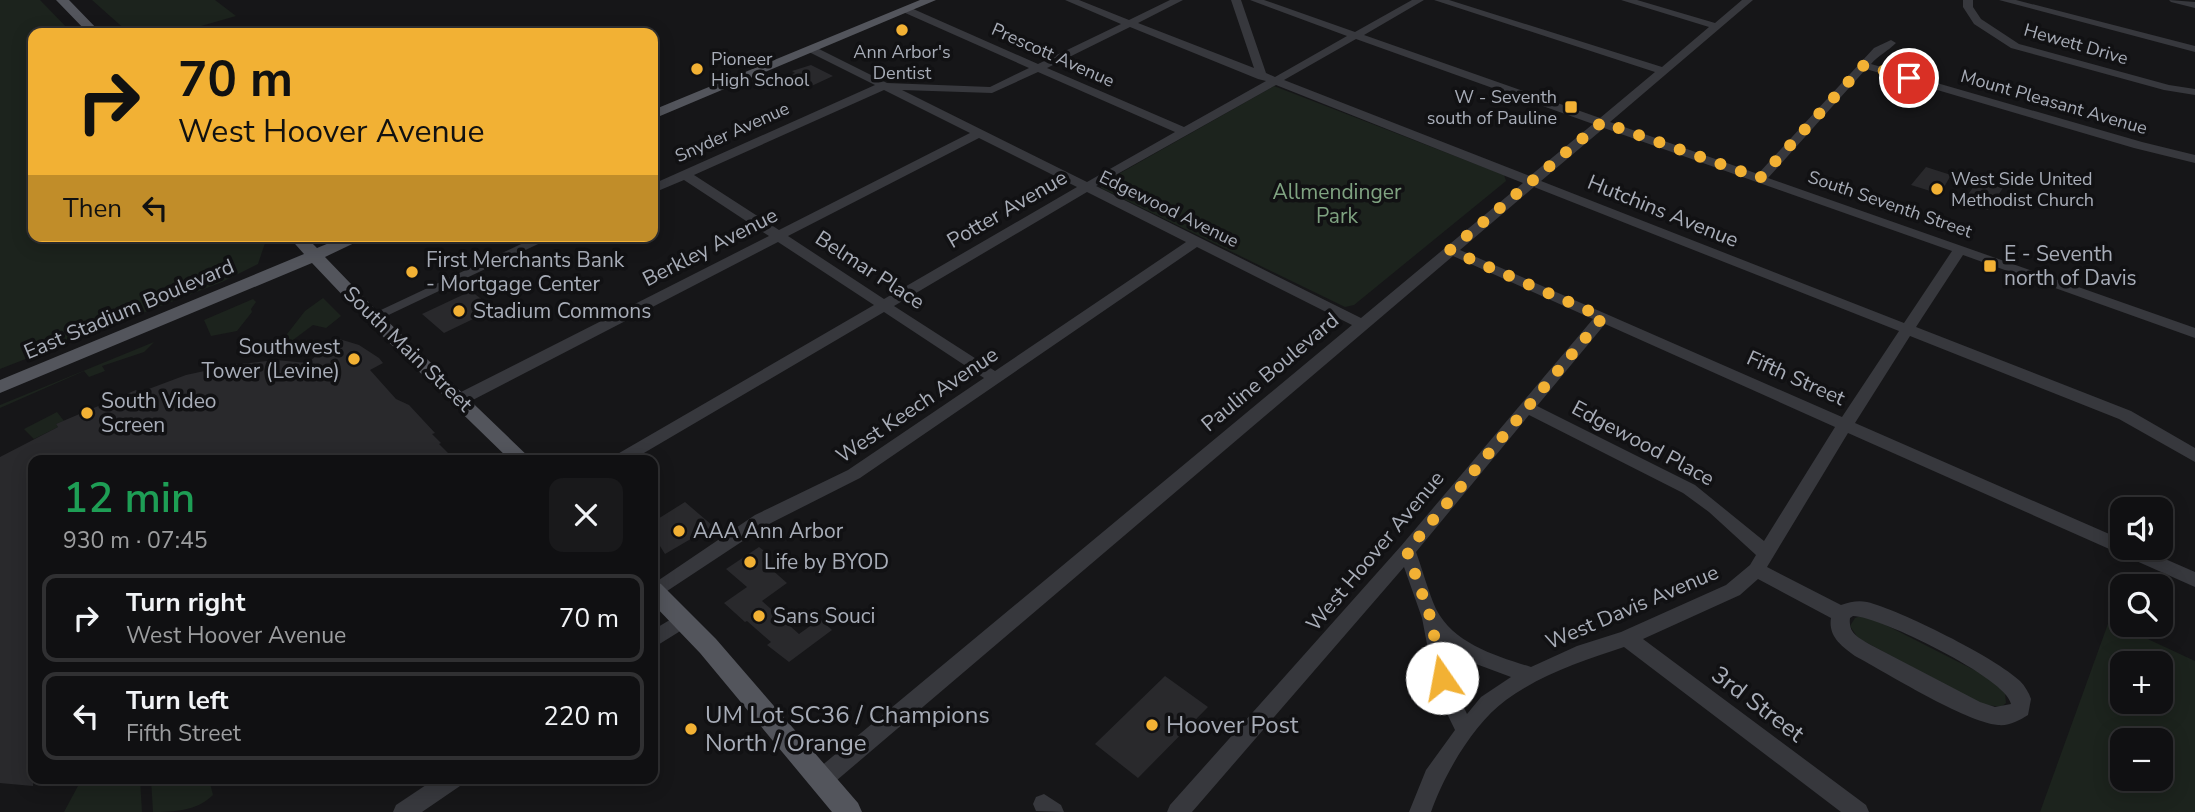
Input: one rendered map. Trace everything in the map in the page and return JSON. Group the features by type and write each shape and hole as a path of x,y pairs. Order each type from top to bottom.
{"main road":[{"path":"62,0 90,28"},
{"path":"658,113 930,0"},
{"name":"South Main Street","path":"301,242 373,317 517,455"},
{"name":"East Stadium Boulevard","path":"0,387 347,242"},
{"path":"658,595 683,620 849,812"}],"street":[{"name":"Hutchins Avenue","path":"1070,0 2125,415 2195,456"},
{"name":"Snyder Avenue","path":"658,187 883,86 992,90 1041,69 1178,0"},
{"path":"1236,0 1262,77"},
{"name":"South Seventh Street","path":"1255,0 2195,332"},
{"name":"Potter Avenue","path":"629,455 1087,187 1419,0"},
{"path":"1439,0 1663,71"},
{"path":"1626,0 1716,26"},
{"name":"Pauline Boulevard","path":"821,779 1748,0"},
{"name":"Hewett Drive","path":"1968,0 1969,11 1977,20 2002,40 2015,46 2168,88 2195,92"},
{"path":"2004,0 2195,49"},
{"path":"2174,0 2195,5"},
{"name":"Prescott Avenue","path":"906,10 1184,132"},
{"path":"1760,178 1878,50 1891,43"},
{"name":"Edgewood Avenue","path":"811,49 1362,324"},
{"name":"Mount Pleasant Avenue","path":"1864,65 2138,145 2195,159"},
{"name":"Berkley Avenue","path":"461,400 979,133"},
{"name":"Belmar Place","path":"684,174 996,379"},
{"name":"West Keech Avenue","path":"658,588 761,520 854,474 1196,241"},
{"path":"373,317 536,242"},
{"name":"West Davis Avenue","path":"1420,812 1433,777 1488,703 1532,675 1584,652 1627,638 1733,590 1756,570 1845,424 1960,249"},
{"name":"Fifth Street","path":"1450,250 2110,542"},
{"name":"West Hoover Avenue","path":"1178,812 1407,551 1603,317"},
{"name":"Edgewood Place","path":"1526,407 1689,489 1766,553"},
{"path":"1407,551 1431,619 1438,663 1447,692 1455,715 1466,730"},
{"name":"Fifth Street","path":"2150,560 2195,580"},
{"path":"1756,570 1841,614"},
{"path":"1851,609 1865,609 1880,614 1994,672 2021,697 2021,709 2010,716 1995,716 1974,709 1846,639 1839,627 1841,614 1851,609"},
{"path":"1431,619 1477,658 1532,675"},
{"path":"658,637 683,620"},
{"name":"3rd Street","path":"1627,638 1858,812"},
{"path":"404,812 445,784"}],"green space":[{"path":"0,0 40,0 67,28 28,28 28,242 265,243 258,264 222,282 0,369"},
{"path":"92,0 215,0 236,16 194,28 123,28"},
{"name":"Allmendinger Park","path":"1274,86 1504,175 1506,181 1354,305 1345,307 1101,188 1101,184"},
{"path":"323,298 341,316 326,328 313,325 293,340 284,338 305,311"},
{"path":"253,299 256,302 252,312 237,331 211,336 204,320"},
{"path":"154,342 144,352 102,366 105,371 89,377 84,371 0,408 0,405"},
{"path":"57,412 64,421 56,424 58,427 34,439 24,429"},
{"path":"1861,616 1874,619 1988,677 2005,693 2006,703 2001,707 1981,704 1858,638 1850,626 1855,618"},
{"path":"2109,621 2110,637 2143,637 2195,661 2195,812 2040,812"},
{"path":"79,784 140,784 142,812 64,812"},
{"path":"151,784 210,784 213,795 200,804 177,811 153,812"}],"building":[{"path":"811,65 833,76 805,89 784,77 795,73 792,71"},
{"path":"1926,167 1951,175 1940,194 1911,185"},
{"path":"1978,180 2003,188 1988,210 1963,202"},
{"name":"Stadium Commons","path":"471,291 494,309 444,333 422,314"},
{"path":"336,338 359,345 383,363 370,370 396,399 409,405 435,433 432,434 450,455 28,455 28,784 33,786 0,783 0,457 58,427 56,424 136,390 138,393 186,375 232,365 275,360 308,363"},
{"name":"AAA Ann Arbor","path":"685,502 713,526 665,554 658,543 658,519"},
{"name":"Sans Souci","path":"759,547 770,555 762,561 787,583 762,601 799,634 820,619 832,630 789,662 767,645 771,642 724,603 747,587 726,569"},
{"name":"Hoover Post","path":"1165,676 1208,707 1138,778 1095,744"}],"place":[{"name":"Ann Arbor's Dentist","path":"902,30"},
{"name":"Pioneer High School","path":"697,69"},
{"name":"W - Seventh south of Pauline","path":"1571,107"},
{"name":"West Side United Methodist Church","path":"1937,189"},
{"name":"E - Seventh north of Davis","path":"1990,266"},
{"name":"First Merchants Bank - Mortgage Center","path":"412,272"},
{"name":"Stadium Commons","path":"459,311"},
{"name":"Southwest Tower (Levine)","path":"354,359"},
{"name":"South Video Screen","path":"87,413"},
{"name":"AAA Ann Arbor","path":"679,531"},
{"name":"Life by BYOD","path":"750,562"},
{"name":"Sans Souci","path":"759,616"},
{"name":"Hoover Post","path":"1152,725"},
{"name":"UM Lot SC36 / Champions North / Orange","path":"691,729"}],"route":[{"path":"1442,678 1431,619 1407,551 1603,317 1450,250 1602,122 1760,178 1864,65 1909,78"}]}
